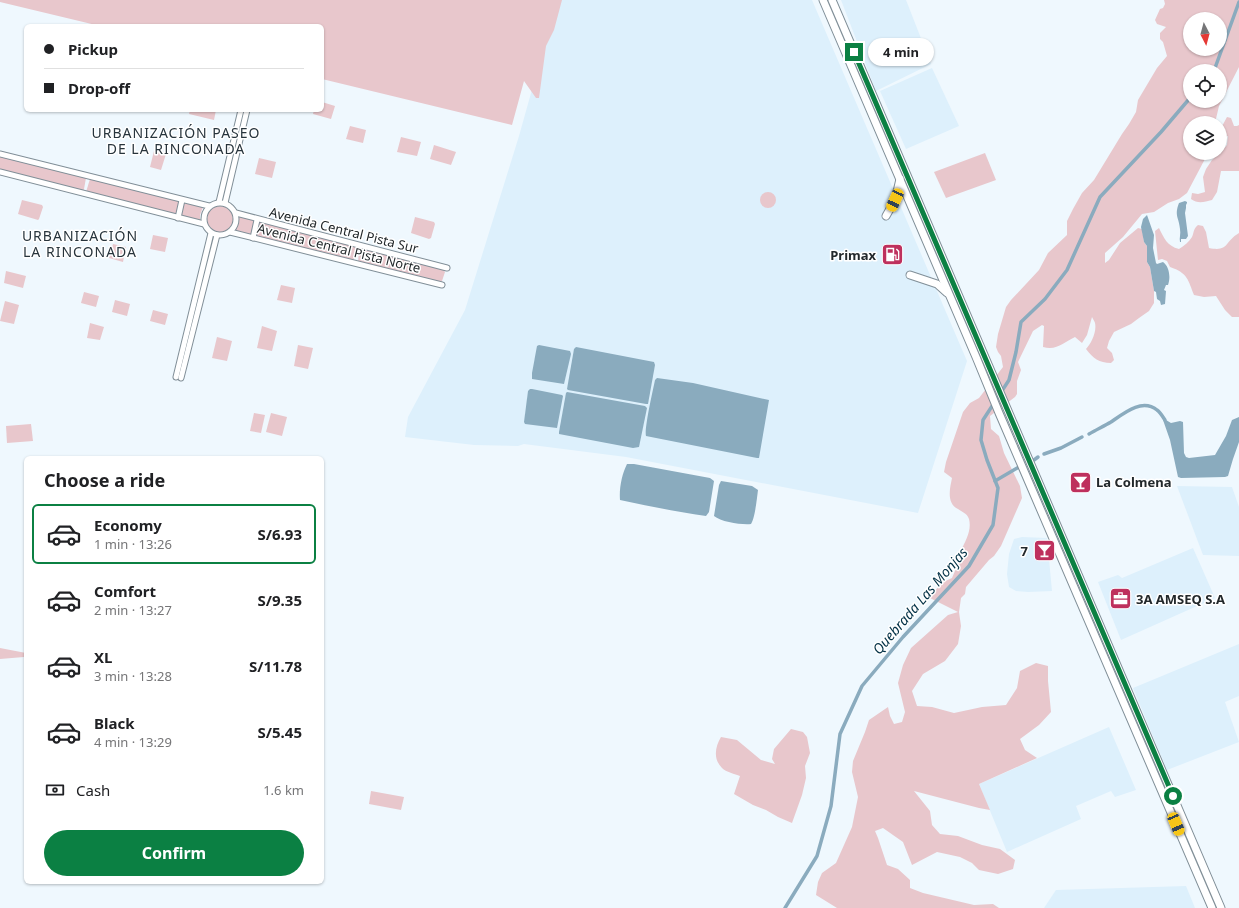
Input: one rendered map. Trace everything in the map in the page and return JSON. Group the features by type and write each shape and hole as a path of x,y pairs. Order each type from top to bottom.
{"highway":[{"path":"823,0 1212,908"},
{"path":"832,0 1222,908"},
{"path":"881,135 888,132"},
{"path":"886,216 895,200 900,179"},
{"path":"910,275 938,284 949,295"},
{"path":"1032,489 1043,491"},
{"path":"1166,800 1173,796"}],"street":[{"path":"222,202 242,112"},
{"path":"222,202 246,112"},
{"path":"0,154 209,206"},
{"path":"0,172 204,224"},
{"path":"178,218 182,200"},
{"path":"222,202 232,207 236,214 236,222 233,229 223,235 214,234 207,229 204,224 203,215 209,206 222,202"},
{"name":"Avenida Central Pista Sur","path":"236,214 447,268"},
{"path":"253,238 257,220"},
{"name":"Avenida Central Pista Norte","path":"230,232 442,285"},
{"path":"178,378 214,234"}],"shaded area":[{"path":"0,0 562,0 554,30 546,46 539,98 536,98 524,81 512,125 324,79 324,24 92,24 0,2"},
{"path":"557,0 812,0 967,361 918,513 626,457 524,444 518,446 474,445 405,437 408,417 465,310 519,136"},
{"path":"841,0 906,0 931,64 876,91"},
{"path":"1164,0 1239,0 1239,67 1227,90 1227,64 1183,64 1183,108 1219,108 1217,116 1183,116 1183,160 1204,160 1187,193 1179,199 1168,203 1154,212 1142,214 1123,237 1105,253 1105,263 1109,260 1120,243 1138,228 1142,229 1144,242 1147,246 1147,262 1150,267 1154,291 1154,303 1149,311 1131,324 1114,332 1107,348 1112,353 1114,360 1111,363 1103,362 1097,359 1086,349 1092,341 1095,330 1095,323 1092,317 1087,335 1082,343 1075,337 1056,347 1043,347 1044,326 1042,325 1033,331 1018,362 1021,370 1017,381 1017,394 990,416 991,429 999,436 1004,453 1020,486 1022,498 1001,546 966,587 965,594 961,598 959,612 961,626 958,644 945,661 923,674 912,691 917,706 932,707 954,713 982,707 1006,705 1017,688 1020,671 1036,663 1048,666 1051,712 1039,725 1020,739 1025,750 1037,758 979,784 990,810 914,791 930,811 932,825 940,834 958,836 982,845 1000,849 1015,860 1013,869 998,874 979,870 972,863 960,857 937,852 912,865 903,842 883,828 875,831 887,865 898,869 910,880 910,888 923,893 974,905 993,904 999,908 837,908 816,895 818,882 822,873 836,863 852,827 858,797 852,772 853,761 869,720 888,707 894,724 902,722 905,712 898,683 903,665 911,648 948,615 958,612 930,598 941,583 952,578 970,528 967,515 954,506 950,499 950,486 952,478 944,472 963,412 970,403 979,398 1003,367 1001,356 996,347 998,334 1006,307 1039,270 1048,253 1067,235 1067,221 1073,209 1082,193 1094,180 1129,124 1136,112 1138,100 1157,68 1167,56 1163,42 1160,39 1160,33 1166,27 1157,24 1155,20 1160,9 1163,8 1165,4"},
{"path":"932,68 959,126 906,149 880,91"},
{"path":"324,103 335,106 331,119 313,114 314,112 324,112"},
{"path":"190,112 216,112 214,120 189,114"},
{"path":"1227,117 1231,118 1234,126 1239,125 1239,171 1221,171 1217,192 1212,200 1196,202 1191,199 1192,193 1198,194 1205,192 1203,177 1212,160 1227,160"},
{"path":"350,126 366,130 363,143 346,139"},
{"path":"401,137 421,142 417,156 397,152"},
{"path":"434,145 456,152 451,165 430,159"},
{"path":"154,151 166,154 161,170 150,167"},
{"path":"985,153 996,180 946,198 934,172"},
{"path":"0,155 86,177 84,189 83,191 0,171"},
{"path":"259,158 276,162 272,178 255,174"},
{"path":"90,179 178,201 177,214 176,215 86,192"},
{"path":"768,192 775,197 776,200 771,207 768,208 761,203 760,200 765,193"},
{"path":"22,200 42,205 43,207 38,220 18,214"},
{"path":"183,203 203,207 200,215 200,222 180,216"},
{"path":"220,206 229,210 233,219 229,228 220,232 211,228 207,219 211,210"},
{"path":"237,216 253,219 255,221 252,233 249,235 233,230 237,223"},
{"path":"415,217 434,222 435,224 431,238 429,239 411,233"},
{"path":"261,222 355,246 356,249 354,259 352,261 259,238 256,235 259,223"},
{"path":"1196,226 1203,226 1206,232 1209,248 1220,249 1239,233 1239,317 1232,317 1225,310 1216,296 1204,297 1194,295 1189,281 1184,275 1176,269 1170,267 1167,261 1162,259 1158,260 1155,231 1159,228 1169,244 1179,249 1191,239"},
{"path":"153,235 168,238 165,252 150,249"},
{"path":"113,244 126,247 123,262 109,258"},
{"path":"363,248 442,268 445,272 442,281 439,283 358,262 359,250"},
{"path":"6,271 26,276 23,288 4,283"},
{"path":"281,285 295,288 292,303 277,300"},
{"path":"84,292 99,296 96,307 81,303"},
{"path":"115,300 130,304 127,316 112,312"},
{"path":"5,301 19,305 14,324 0,321"},
{"path":"153,310 168,314 165,325 150,321"},
{"path":"90,323 104,327 100,340 87,338"},
{"path":"262,326 277,331 272,351 257,348"},
{"path":"217,337 232,341 227,361 212,358"},
{"path":"298,345 313,348 308,369 294,366"},
{"path":"254,413 265,415 261,433 250,431"},
{"path":"271,413 287,417 282,436 266,432"},
{"path":"31,424 33,441 7,443 6,426"},
{"path":"1177,486 1232,487 1239,507 1239,556 1203,555"},
{"path":"1022,537 1047,538 1052,591 1016,591 1009,587 1007,574 1009,554 1014,539"},
{"path":"1193,548 1215,598 1121,640 1098,582 1118,575 1122,578"},
{"path":"1239,644 1239,696 1225,702 1239,742 1167,770 1133,688"},
{"path":"0,648 24,653 24,657 0,659"},
{"path":"1109,727 1136,790 1115,797 1111,791 1076,806 1081,819 1007,852 979,784"},
{"path":"791,729 803,732 807,737 810,753 805,766 806,778 802,795 792,823 753,805 734,794 740,776 728,772 722,768 716,757 717,745 721,737 737,740 761,760 775,764 772,759 774,749"},
{"path":"371,791 404,797 401,810 369,804"},
{"path":"1186,886 1195,908 1044,908 1056,890"}],"water":[{"path":"1185,201 1187,202 1185,213 1188,236 1186,239 1181,239 1180,242 1177,211 1179,203"},
{"path":"1147,215 1154,235 1153,248 1156,263 1163,262 1167,266 1169,272 1169,282 1164,290 1166,291 1165,304 1161,305 1160,301 1157,299 1156,292 1154,291 1150,267 1147,262 1147,246 1144,242 1141,227 1143,219"},
{"path":"539,345 570,351 571,354 564,384 532,379 537,346"},
{"path":"576,347 654,362 655,365 648,404 568,390 574,349"},
{"path":"657,378 693,383 769,400 759,458 646,436 649,409 655,380"},
{"path":"530,389 563,396 557,428 525,424 528,391"},
{"path":"567,392 645,406 647,408 639,447 633,448 559,434"},
{"path":"1239,417 1239,442 1228,476 1178,477 1170,440 1163,420 1171,423 1180,421 1183,422 1184,453 1186,457 1189,458 1215,455 1226,436 1232,420"},
{"path":"627,464 710,478 714,481 709,512 706,516 620,500 621,481"},
{"path":"721,481 752,486 758,490 755,513 751,524 732,523 714,516"}],"waterway":[{"name":"Quebrada Las Monjas","path":"1216,64 1239,2"},
{"name":"Quebrada Las Monjas","path":"785,908 817,856 831,806 840,734 862,686 903,637 969,566 993,525 998,488 981,440 983,420 1009,380 1021,322 1045,299 1067,270 1100,197 1183,106"},
{"path":"1089,434 1127,411 1139,406 1151,407 1158,411 1165,420"},
{"path":"1044,454 1061,448 1082,437"},
{"path":"1034,460 1038,457"},
{"path":"995,481 1019,467"}],"place":[{"name":"Primax","path":"892,255"},
{"name":"La Colmena","path":"1081,482"},
{"name":"7","path":"1044,551"},
{"name":"3A AMSEQ S.A","path":"1121,599"}],"district":[{"name":"URBANIZACIÓN PASEO DE LA RINCONADA","path":"176,142"},
{"name":"URBANIZACIÓN LA RINCONADA","path":"80,244"}],"route":[{"path":"854,52 1173,796"}]}
